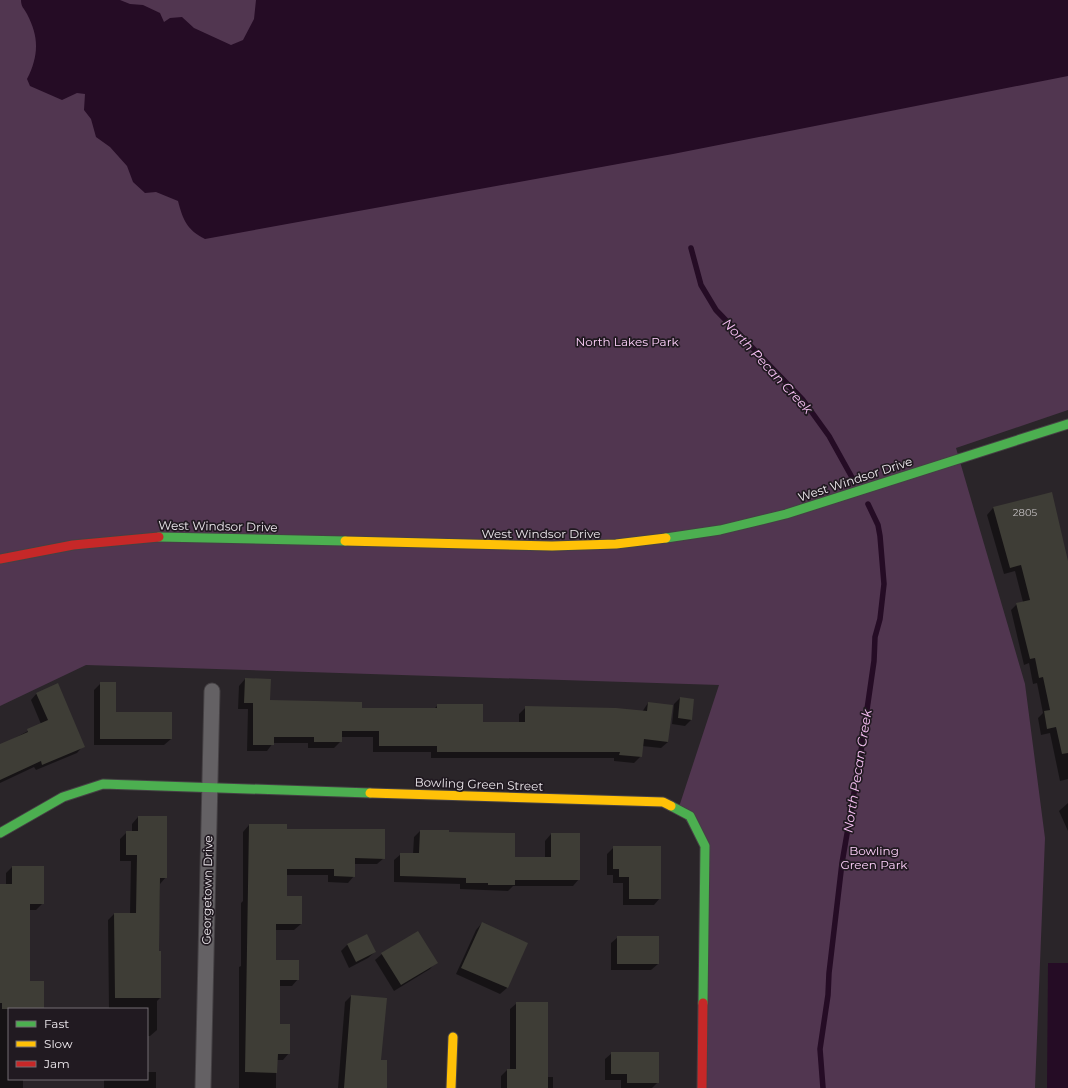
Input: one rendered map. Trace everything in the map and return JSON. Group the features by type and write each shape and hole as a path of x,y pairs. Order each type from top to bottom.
{"street":[{"name":"West Windsor Drive","path":"0,559 68,545 139,537 195,537 552,546 616,544 650,541 720,530 786,514 1068,424"},
{"name":"Georgetown Drive","path":"203,1088 212,692"},
{"name":"Bowling Green Street","path":"0,833 71,792 86,787 103,784 209,786 663,802 690,816 705,846 702,1088"},
{"path":"451,1088 453,1037"}],"green space":[{"name":"North Lakes Park","path":"0,0 1068,0 1068,410 956,448 1025,684 1045,838 1035,1088 701,1088 705,846 678,810 719,685 86,665 0,706"}],"shaded area":[{"path":"21,0 120,0 130,4 143,5 160,13 164,22 170,18 182,17 194,28 231,45 243,40 254,19 256,0 1068,0 1068,76 673,154 205,239 194,232 187,224 178,201 156,192 145,193 133,182 127,166 110,147 96,137 91,119 84,110 85,94 77,93 62,100 30,86 27,79 34,62 36,46 34,30 22,6"},
{"path":"1048,963 1068,963 1068,1088 1047,1088"}],"building":[{"path":"1052,492 1068,561 1068,753 1062,754 1056,727 1047,729 1044,711 1050,710 1043,677 1039,678 1035,658 1030,659 1016,603 1030,600 1021,565 1010,568 993,507"},
{"path":"245,678 271,679 270,700 362,702 362,708 437,708 437,704 483,704 483,722 525,722 525,706 616,708 647,711 648,702 673,705 668,742 644,739 642,757 619,755 620,752 437,752 437,746 379,746 379,731 342,731 342,742 314,742 314,737 274,737 274,745 253,745 253,703 244,703"},
{"path":"100,682 116,682 116,712 172,712 172,739 100,739"},
{"path":"58,683 85,747 42,765 41,761 0,780 0,744 28,732 27,729 48,720 36,693"},
{"path":"680,697 694,699 692,720 678,718"},
{"path":"138,816 167,816 167,878 160,878 159,951 161,951 161,998 115,998 114,913 136,913 137,855 126,855 126,831 138,831"},
{"path":"249,824 287,824 287,829 385,829 385,859 355,858 355,877 334,876 334,869 287,869 287,896 302,896 302,924 276,924 276,960 299,960 299,980 280,980 280,1024 290,1024 290,1054 278,1054 277,1073 245,1072"},
{"path":"420,830 515,833 515,857 551,857 551,833 580,833 580,880 515,880 515,885 488,885 488,883 466,883 466,878 400,876 400,853 419,853"},
{"path":"613,846 661,846 661,899 629,899 629,877 619,877 619,869 613,869"},
{"path":"12,866 44,866 44,904 30,904 30,981 44,981 44,1008 2,1009 2,1003 0,1003 0,884 12,884"},
{"path":"482,922 528,943 508,988 461,968"},
{"path":"418,931 438,963 401,985 381,953"},
{"path":"367,934 376,952 356,962 347,944"},
{"path":"617,936 659,936 659,964 617,964"},
{"path":"351,995 387,998 381,1060 387,1060 387,1088 344,1088"},
{"path":"516,1002 548,1002 548,1088 507,1088 507,1069 516,1069"},
{"path":"611,1052 659,1052 659,1083 627,1083 627,1074 611,1074"}],"waterway":[{"name":"North Pecan Creek","path":"691,248 701,285 716,310 803,400 829,436 854,481"},
{"name":"North Pecan Creek","path":"823,1088 820,1049 828,995 829,973 842,863 860,758 874,661 875,637 880,619 884,584 878,525 868,504"}],"traffic: fast":[{"path":"666,538 720,530 786,514 1068,424"},
{"path":"159,537 345,541"},
{"path":"0,833 63,797 103,784 370,793"},
{"path":"671,806 690,816 705,846 703,1003"}],"traffic: slow":[{"path":"345,541 552,546 616,544 666,538"},
{"path":"370,793 663,802 671,806"},
{"path":"451,1088 453,1037"}],"traffic: jam":[{"path":"0,559 73,545 159,537"},
{"path":"702,1088 703,1003"}],"park label":[{"name":"Bowling Green Park","path":"874,857"}]}
